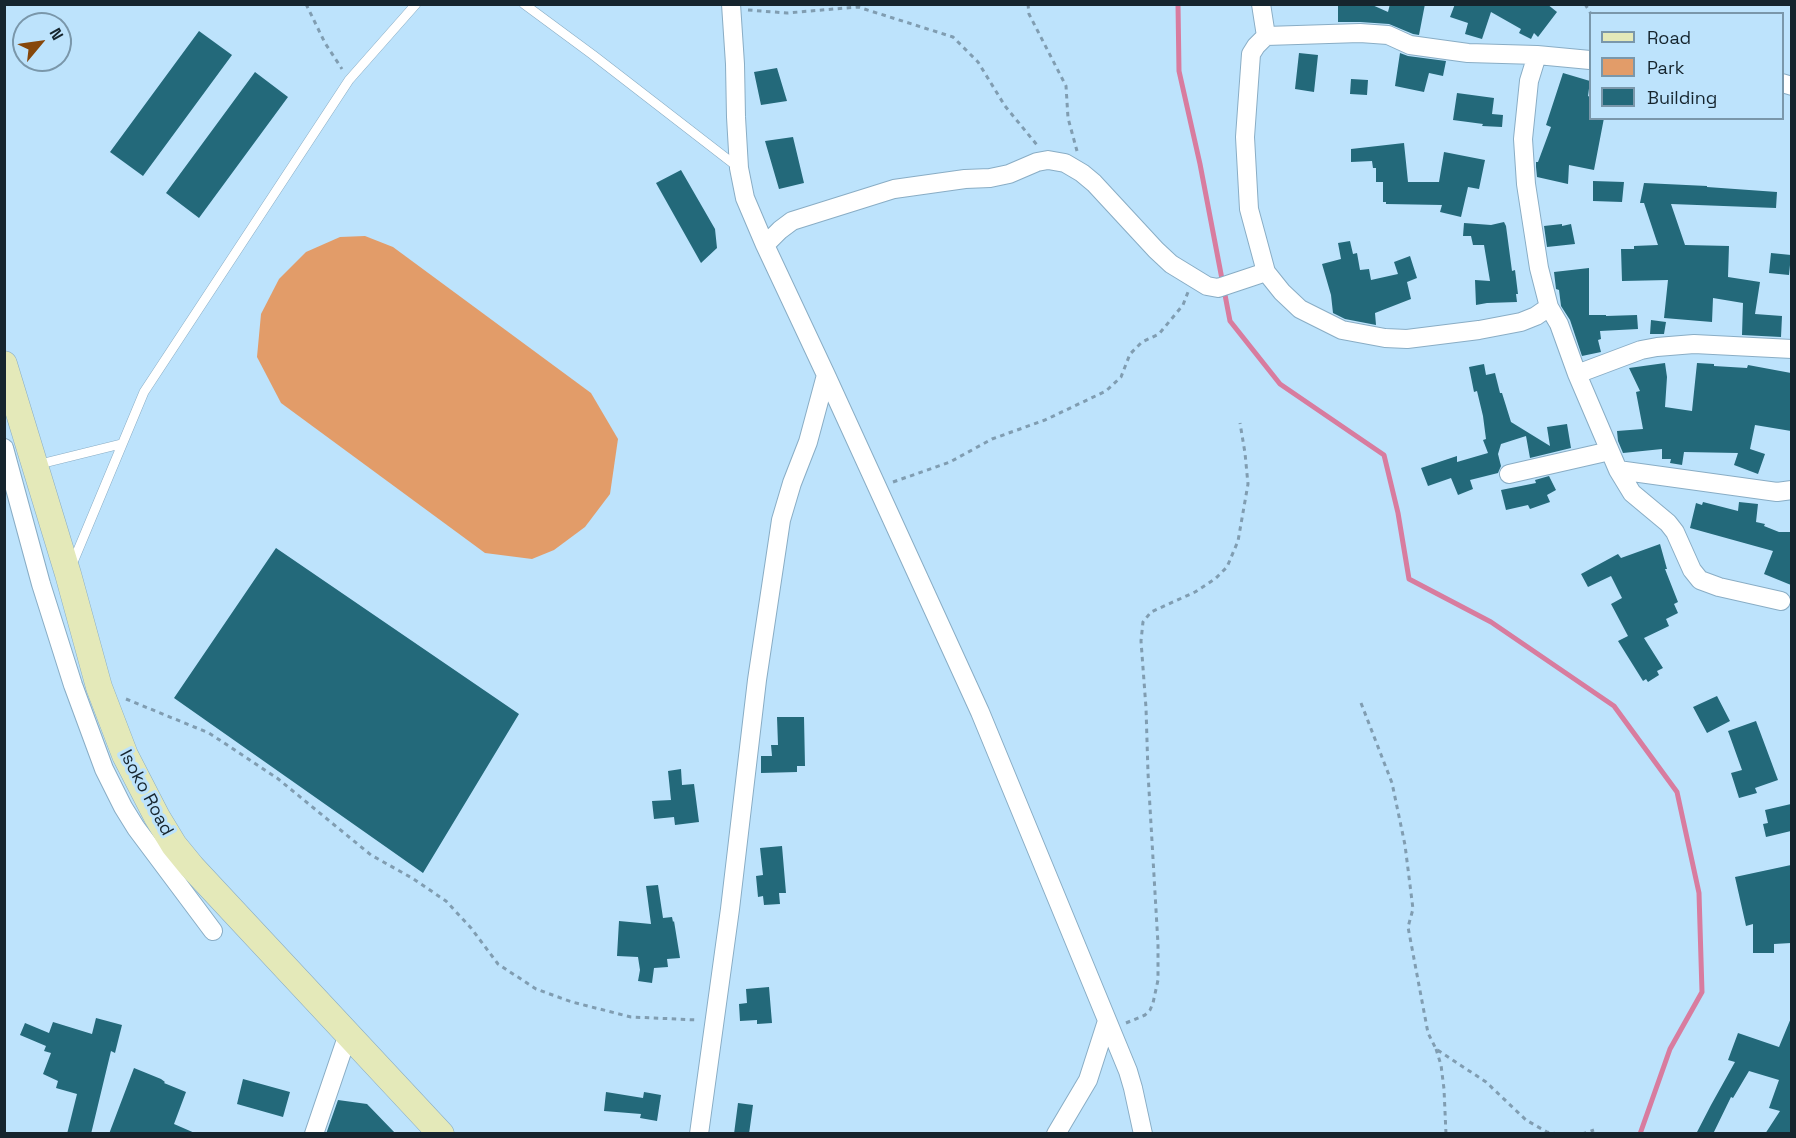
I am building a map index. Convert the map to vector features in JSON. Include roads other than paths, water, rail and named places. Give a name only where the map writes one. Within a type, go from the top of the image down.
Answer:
[{"type":"street","points":[[1261,4],[1266,36]]},
{"type":"street","points":[[731,7],[739,168],[745,198],[980,712],[1133,1088],[1143,1134]]},
{"type":"street","points":[[1549,307],[1521,322],[1430,338],[1407,339],[1385,338],[1342,330],[1300,309],[1266,272],[1250,209],[1245,137],[1251,54],[1266,36],[1360,33],[1388,35],[1410,45],[1456,51],[1589,60]]},
{"type":"street","points":[[1537,56],[1529,81],[1523,139],[1524,162],[1539,268],[1549,307],[1559,324],[1577,374],[1618,470],[1632,493],[1668,523],[1680,542],[1692,570],[1700,580],[1719,587],[1781,601]]},
{"type":"street","points":[[765,245],[792,221],[894,189],[919,184],[990,178],[1009,174],[1037,162],[1048,160],[1065,163],[1082,173],[1171,264],[1207,286],[1218,288],[1266,272]]},
{"type":"street","points":[[1577,374],[1641,350],[1657,347],[1694,344],[1791,349]]},
{"type":"street","name":"Isoko Road","points":[[4,364],[36,465],[99,687],[133,774],[174,845],[192,867],[441,1134]]},
{"type":"street","points":[[699,1134],[730,909],[756,680],[782,520],[792,483],[808,442],[826,375]]},
{"type":"street","points":[[4,448],[41,584],[70,675],[104,769],[136,828],[213,932]]},
{"type":"street","points":[[1509,474],[1610,451]]},
{"type":"street","points":[[1618,470],[1778,492],[1791,490]]},
{"type":"street","points":[[1056,1134],[1088,1080],[1108,1026]]},
{"type":"street","points":[[314,1134],[348,1034]]},
{"type":"lane","points":[[68,574],[144,392],[349,80],[416,4]]},
{"type":"lane","points":[[524,4],[739,168]]},
{"type":"lane","points":[[36,465],[121,444]]},
{"type":"waterway","points":[[1178,4],[1179,71],[1200,164],[1230,321],[1280,384],[1384,455],[1398,513],[1409,579],[1491,622],[1614,706],[1677,792],[1699,893],[1702,992],[1670,1049],[1640,1134]]}]
